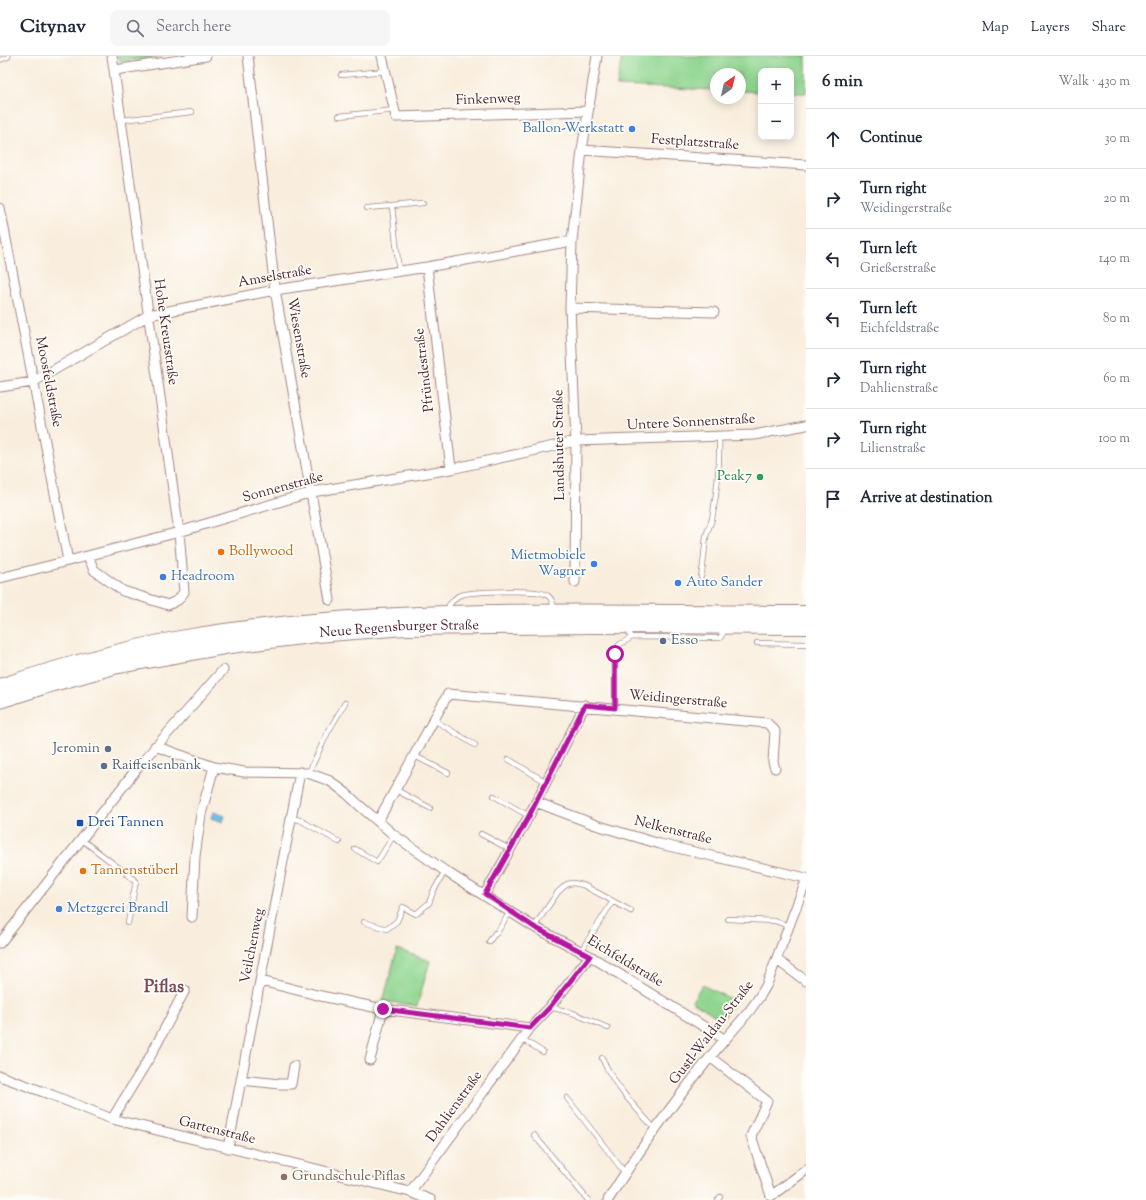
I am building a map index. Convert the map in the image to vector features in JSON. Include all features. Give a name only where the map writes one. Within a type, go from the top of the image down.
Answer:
[{"type":"highway","name":"Neue Regensburger Straße","points":[[0,687],[71,664],[137,648],[234,631],[320,621],[449,614],[554,612],[806,614]]},
{"type":"highway","name":"Neue Regensburger Straße","points":[[0,700],[114,666],[231,644],[317,634],[405,627],[570,625],[628,631],[727,625],[806,626]]},
{"type":"street","name":"Hohe Kreuzstraße","points":[[88,556],[94,570],[123,590],[168,605],[178,600],[184,592],[179,532],[112,56]]},
{"type":"street","points":[[115,70],[206,56]]},
{"type":"street","name":"Wiesenstraße","points":[[248,56],[275,290],[330,600]]},
{"type":"street","points":[[382,56],[395,110]]},
{"type":"street","name":"Landshuter Straße","points":[[575,582],[576,440],[570,308],[572,241],[582,150],[597,56]]},
{"type":"street","name":"Finkenweg","points":[[395,110],[396,117],[588,111]]},
{"type":"street","name":"Festplatzstraße","points":[[582,150],[806,165]]},
{"type":"street","name":"Moosfeldstraße","points":[[0,208],[68,562]]},
{"type":"street","name":"Amselstraße","points":[[0,387],[33,382],[149,315],[275,290],[427,267],[572,241]]},
{"type":"street","name":"Pfründestraße","points":[[427,267],[451,469]]},
{"type":"street","points":[[570,308],[714,312]]},
{"type":"street","name":"Untere Sonnenstraße","points":[[576,440],[754,435],[806,425]]},
{"type":"street","name":"Sonnenstraße","points":[[0,578],[68,562],[179,532],[312,492],[451,469],[576,440]]},
{"type":"street","points":[[0,943],[155,746],[223,670]]},
{"type":"street","name":"Weidingerstraße","points":[[378,821],[448,694],[585,705],[767,723],[775,731],[773,762],[775,768]]},
{"type":"street","points":[[485,894],[529,816],[585,705]]},
{"type":"street","name":"Eichfeldstraße","points":[[155,746],[214,767],[244,772],[304,773],[330,781],[346,792],[394,835],[445,870],[485,894],[534,927],[590,956],[724,1039]]},
{"type":"street","points":[[192,917],[195,856],[201,814],[214,767]]},
{"type":"street","name":"Veilchenweg","points":[[228,1148],[291,818],[304,773]]},
{"type":"street","name":"Nelkenstraße","points":[[536,802],[596,825],[660,844],[806,879]]},
{"type":"street","name":"Gustl-Waldau-Straße","points":[[608,1200],[655,1129],[724,1039],[759,1000],[777,960],[806,879]]},
{"type":"street","name":"Dahlienstraße","points":[[410,1192],[530,1028],[550,1007],[590,956]]},
{"type":"street","points":[[777,960],[806,981]]},
{"type":"street","points":[[261,981],[383,1009],[530,1028]]},
{"type":"street","points":[[112,1120],[151,1055],[186,990]]},
{"type":"street","points":[[370,1060],[383,1009]]},
{"type":"street","points":[[710,1057],[767,1101],[751,1136],[770,1198],[806,1170]]},
{"type":"street","points":[[241,1080],[291,1084],[294,1066]]},
{"type":"street","name":"Gartenstraße","points":[[0,1076],[52,1095],[112,1120],[410,1192],[431,1200]]},
{"type":"lane","points":[[0,60],[8,56]]},
{"type":"lane","points":[[340,75],[386,71]]},
{"type":"lane","points":[[339,116],[395,110]]},
{"type":"lane","points":[[122,120],[192,112]]},
{"type":"lane","points":[[367,208],[423,203]]},
{"type":"lane","points":[[392,206],[399,271]]},
{"type":"lane","points":[[701,577],[706,537],[711,520],[717,487],[720,448],[719,436]]},
{"type":"lane","points":[[449,614],[449,604],[459,596],[484,592],[534,592],[546,594],[553,601],[554,612]]},
{"type":"lane","points":[[615,708],[615,654],[628,631]]},
{"type":"lane","points":[[757,643],[806,644]]},
{"type":"lane","points":[[304,773],[310,770],[344,703]]},
{"type":"lane","points":[[434,720],[475,744]]},
{"type":"lane","points":[[414,756],[448,773]]},
{"type":"lane","points":[[508,760],[546,782]]},
{"type":"lane","points":[[396,790],[430,808]]},
{"type":"lane","points":[[494,796],[529,816]]},
{"type":"lane","points":[[291,818],[300,820],[339,842]]},
{"type":"lane","points":[[481,834],[511,850]]},
{"type":"lane","points":[[355,849],[377,862],[394,835]]},
{"type":"lane","points":[[81,839],[136,880],[128,923]]},
{"type":"lane","points":[[364,922],[387,929],[397,921],[403,907],[416,914],[429,903],[445,870]]},
{"type":"lane","points":[[534,927],[558,892],[567,884],[576,883],[583,885],[631,911]]},
{"type":"lane","points":[[581,952],[613,901]]},
{"type":"lane","points":[[489,942],[510,912]]},
{"type":"lane","points":[[728,919],[775,921],[789,926]]},
{"type":"lane","points":[[550,1007],[573,1013],[608,1028]]},
{"type":"lane","points":[[522,1039],[543,1052]]},
{"type":"lane","points":[[602,1058],[608,1071],[622,1093],[655,1129]]},
{"type":"lane","points":[[567,1098],[625,1173]]},
{"type":"lane","points":[[534,1135],[588,1200]]},
{"type":"green space","points":[[117,56],[164,56],[122,62]]},
{"type":"green space","points":[[622,56],[806,56],[806,93],[794,93],[794,68],[758,68],[758,92],[746,91],[746,68],[710,68],[710,90],[617,86]]},
{"type":"green space","points":[[397,949],[430,961],[417,1006],[383,1001]]},
{"type":"green space","points":[[702,985],[735,1001],[722,1020],[692,1001]]},
{"type":"water","points":[[213,812],[225,816],[223,822],[211,818]]},
{"type":"place","name":"Ballon-Werkstatt","points":[[632,129]]},
{"type":"place","name":"Peak7","points":[[760,477]]},
{"type":"place","name":"Bollywood","points":[[221,552]]},
{"type":"place","name":"Mietmobiele Wagner","points":[[594,564]]},
{"type":"place","name":"Headroom","points":[[163,577]]},
{"type":"place","name":"Auto Sander","points":[[678,583]]},
{"type":"place","name":"Esso","points":[[663,641]]},
{"type":"place","name":"Jeromin","points":[[108,749]]},
{"type":"place","name":"Raiffeisenbank","points":[[104,766]]},
{"type":"place","name":"Drei Tannen","points":[[80,823]]},
{"type":"place","name":"Tannenstüberl","points":[[83,871]]},
{"type":"place","name":"Metzgerei Brandl","points":[[59,909]]},
{"type":"place","name":"Grundschule Piflas","points":[[284,1177]]},
{"type":"district","name":"Piflas","points":[[164,988]]},
{"type":"route","points":[[383,1009],[530,1028],[550,1007],[590,956],[534,927],[485,894],[529,816],[585,705],[615,708],[615,654]]}]
